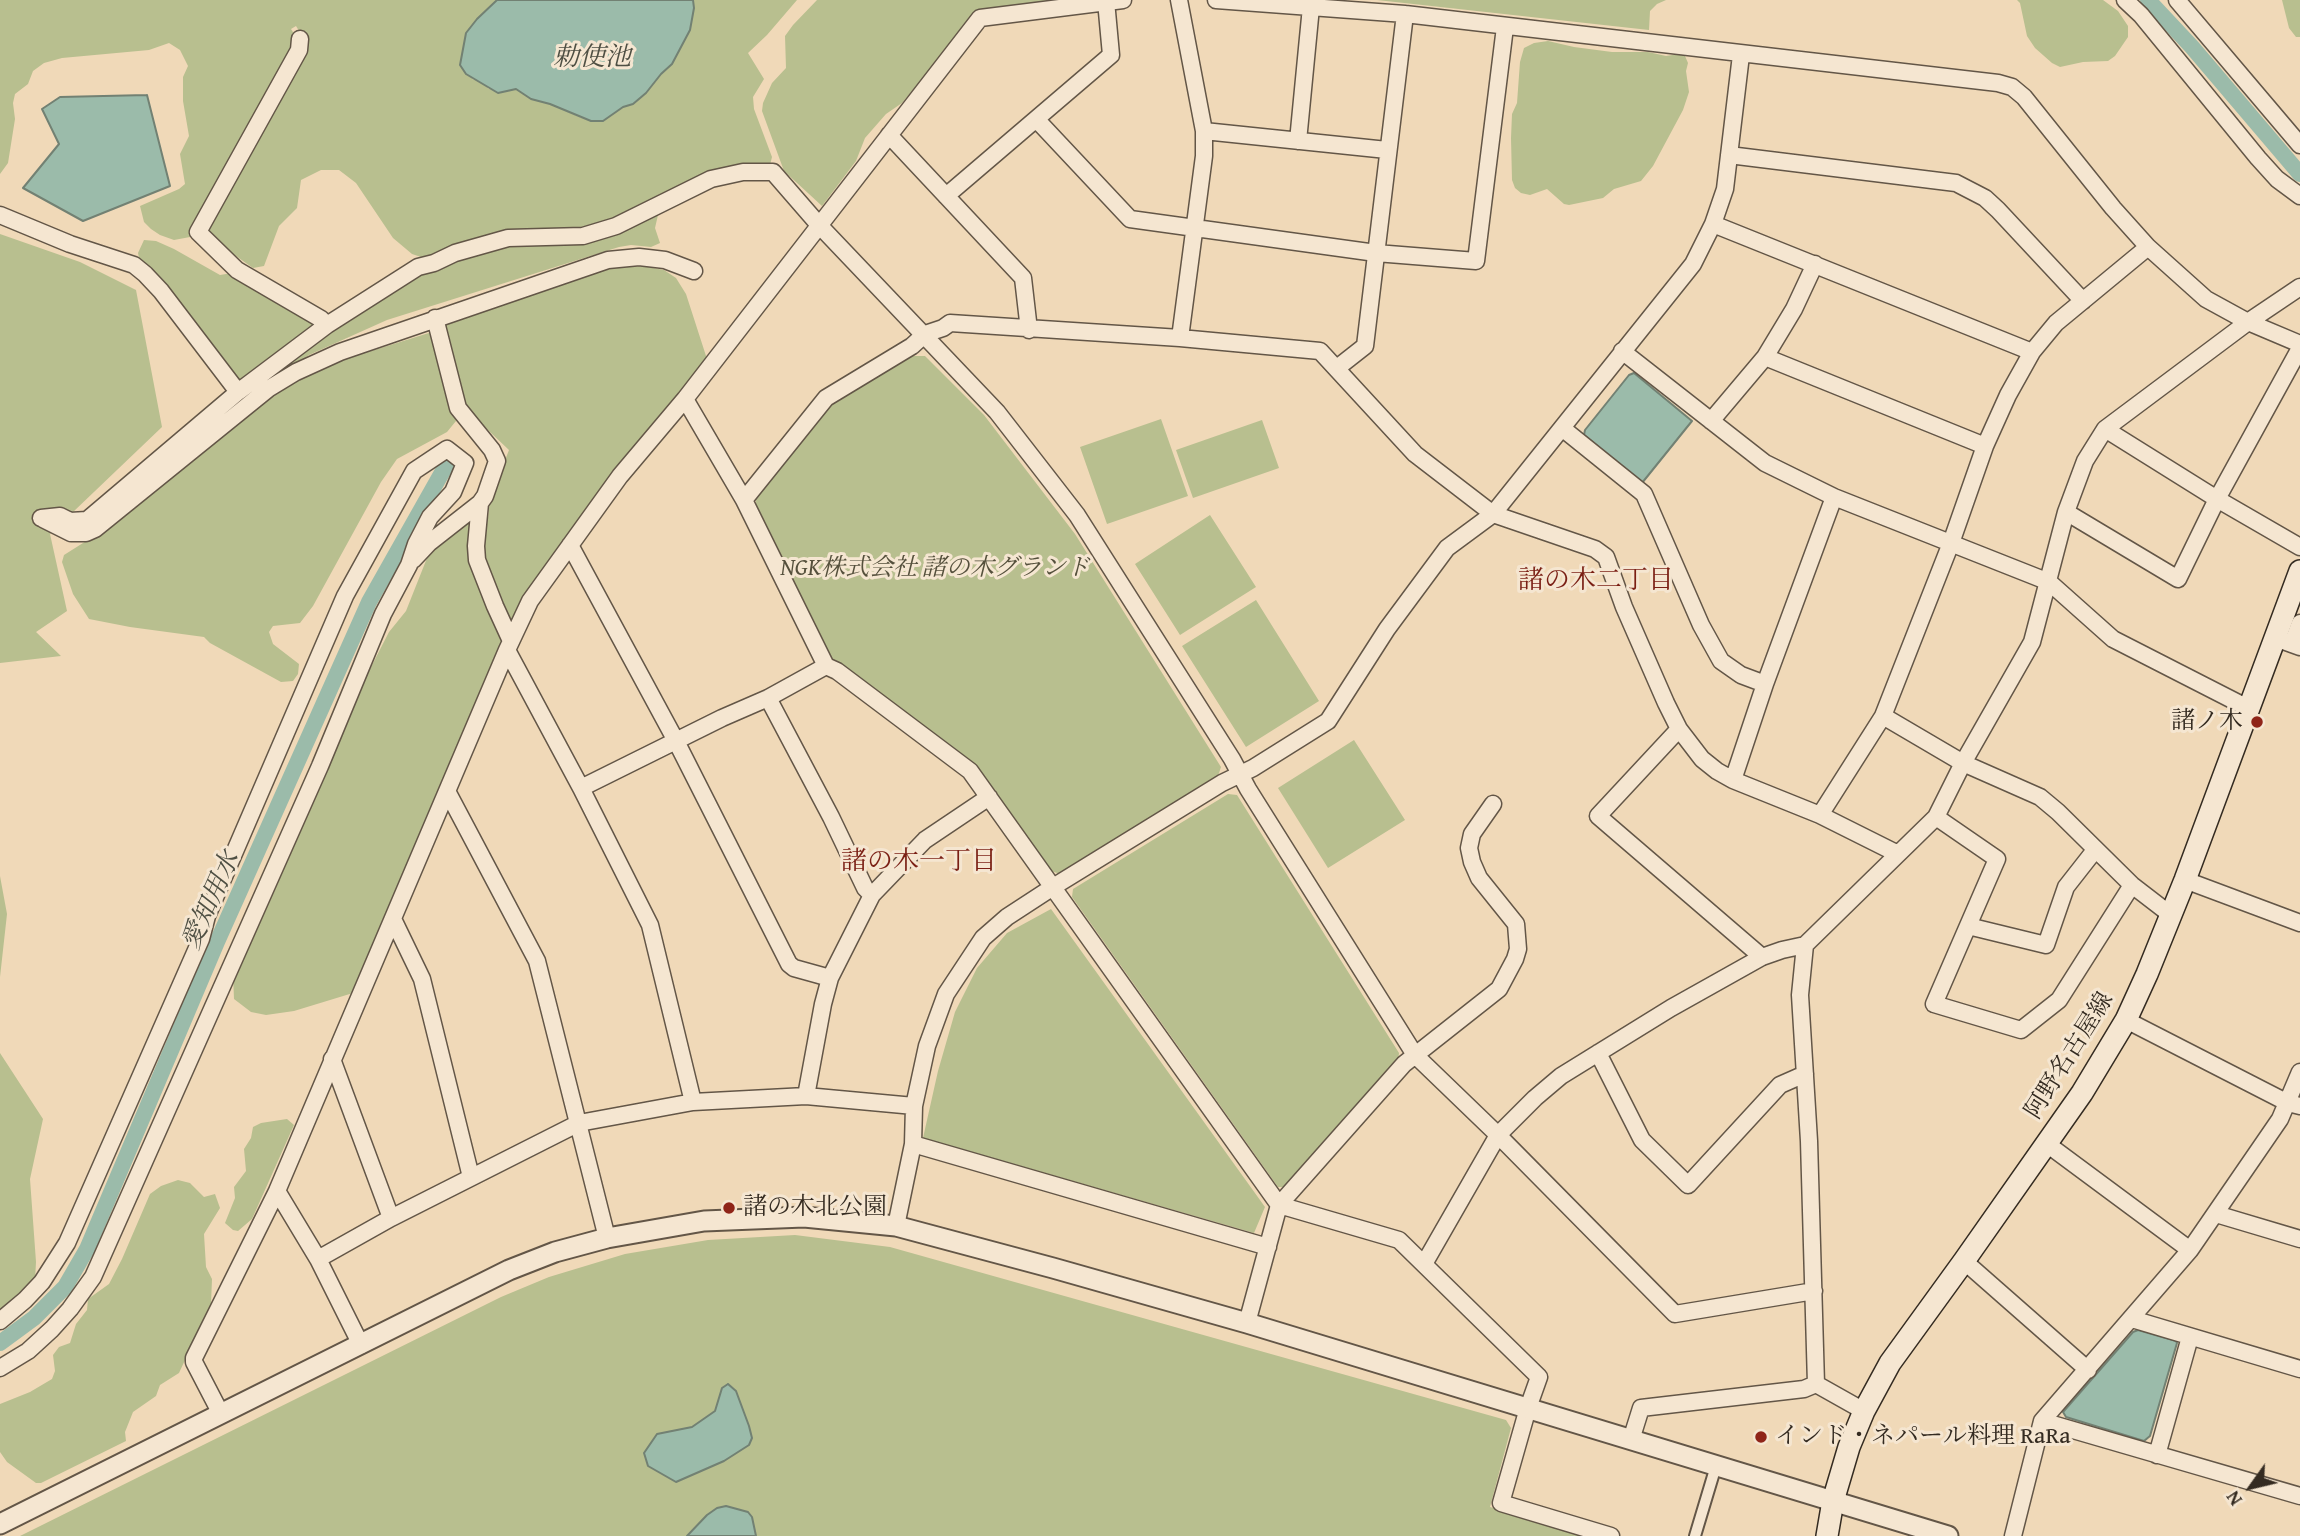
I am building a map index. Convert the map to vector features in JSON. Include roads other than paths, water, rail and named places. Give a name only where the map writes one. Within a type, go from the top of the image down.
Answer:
[{"type":"main road","name":"阿野名古屋線","points":[[1827,1536],[1833,1501],[1849,1447],[1864,1410],[1890,1363],[2082,1093],[2126,1020],[2185,880],[2250,709],[2289,643],[2300,570]]},
{"type":"street","points":[[221,1414],[194,1362],[194,1357],[276,1191],[530,601],[620,476],[685,399],[980,18],[1124,0]]},
{"type":"street","points":[[1179,0],[1204,131],[1180,338]]},
{"type":"street","points":[[1216,0],[1405,14],[1998,83],[2011,87],[2024,97],[2113,208],[2148,247],[2206,299],[2300,346],[2217,499],[2178,579],[2066,512]]},
{"type":"street","points":[[2125,0],[2141,15],[2258,158],[2277,179],[2300,196]]},
{"type":"street","points":[[2177,0],[2300,145]]},
{"type":"street","points":[[946,196],[1111,55],[1107,1]]},
{"type":"street","points":[[1298,141],[1311,7]]},
{"type":"street","points":[[1337,368],[1365,346],[1405,14]]},
{"type":"street","points":[[1037,120],[1130,219],[1376,253],[1476,261],[1505,27]]},
{"type":"street","points":[[300,38],[299,50],[198,232],[237,271],[327,325]]},
{"type":"street","points":[[896,1226],[913,1144],[914,1106],[927,1046],[946,994],[983,938],[1007,917],[1054,887],[1328,721],[1387,629],[1447,548],[1493,514],[1693,264],[1713,224],[1725,189],[1741,55]]},
{"type":"street","points":[[1204,131],[1387,150]]},
{"type":"street","points":[[889,135],[1023,278],[1029,330]]},
{"type":"street","points":[[1729,155],[1956,183],[1984,198],[1998,210],[2082,301]]},
{"type":"street","points":[[694,271],[665,260],[639,257],[608,260],[340,352],[296,372],[268,389],[95,529],[86,533],[71,533],[41,518],[60,516],[70,521],[87,520],[239,392],[327,325],[418,267],[508,238],[583,236],[616,226],[711,178],[743,172],[773,172],[819,225],[998,412],[1077,515],[1415,1055],[1675,1314],[1814,1291]]},
{"type":"street","points":[[0,215],[70,244],[134,265],[161,291],[239,392]]},
{"type":"street","points":[[1713,224],[2032,352]]},
{"type":"street","points":[[1820,815],[1883,716],[1951,543],[1985,446],[2008,395],[2032,352],[2056,323],[2148,247]]},
{"type":"street","points":[[1711,421],[1765,357],[1794,309],[1815,264]]},
{"type":"street","points":[[1424,1264],[1498,1135],[1535,1098],[1561,1076],[1671,1007],[1762,957],[1805,945],[1936,817],[2032,642],[2066,512],[2085,461],[2105,429],[2248,322],[2300,287]]},
{"type":"street","points":[[409,565],[429,543],[480,503],[497,461],[492,450],[458,408],[435,318]]},
{"type":"street","points":[[744,500],[826,398],[912,346],[925,334],[950,323],[1180,338],[1320,351],[1415,454],[1493,514],[1595,549],[1606,557],[1624,607],[1679,729],[1702,759],[1733,780],[1820,815],[1898,853]]},
{"type":"street","points":[[1622,351],[1765,463],[1834,497],[2049,583],[2113,639],[2250,709]]},
{"type":"street","points":[[1765,357],[1985,446]]},
{"type":"street","points":[[685,399],[744,500],[826,666],[837,671],[970,771],[1279,1206],[1399,1240],[1539,1377],[1501,1503],[1611,1536]]},
{"type":"street","points":[[1562,428],[1644,494],[1701,625],[1721,661],[1741,675],[1765,684]]},
{"type":"street","points":[[2105,429],[2300,547]]},
{"type":"street","points":[[0,1321],[42,1282],[67,1243],[201,939],[207,916],[345,596],[414,471],[447,449],[465,463],[453,492],[430,516],[409,565],[383,614],[320,766],[93,1277],[71,1309],[52,1329],[28,1351],[0,1368]]},
{"type":"street","points":[[1733,780],[1765,684],[1834,497]]},
{"type":"street","points":[[480,503],[477,560],[509,645],[650,925],[693,1102]]},
{"type":"street","points":[[570,545],[676,741],[789,964],[794,968],[830,978]]},
{"type":"street","points":[[2289,643],[2300,623]]},
{"type":"street","points":[[581,788],[768,698],[826,666]]},
{"type":"street","points":[[768,698],[865,888],[872,895]]},
{"type":"street","points":[[1883,716],[1964,764],[2040,797],[2132,886],[2171,915]]},
{"type":"street","points":[[1679,729],[1598,816],[1762,957]]},
{"type":"street","points":[[447,791],[537,961],[607,1238]]},
{"type":"street","points":[[806,1096],[830,978],[872,895],[925,840],[989,797]]},
{"type":"street","points":[[1247,1323],[1279,1206],[1404,1065],[1499,989],[1515,959],[1518,949],[1516,924],[1479,878],[1469,848],[1472,834],[1493,804]]},
{"type":"street","points":[[1936,817],[1997,859],[1934,1004],[2021,1030],[2059,1000],[2132,886]]},
{"type":"street","points":[[1968,926],[2046,945],[2066,887],[2095,850]]},
{"type":"street","points":[[2185,880],[2300,923]]},
{"type":"street","points":[[393,919],[422,979],[471,1177]]},
{"type":"street","points":[[1805,945],[1800,995],[1816,1384]]},
{"type":"street","points":[[2126,1020],[2294,1104]]},
{"type":"street","points":[[1598,1053],[1642,1140],[1688,1185],[1780,1085],[1805,1074]]},
{"type":"street","points":[[332,1059],[391,1218]]},
{"type":"street","points":[[2014,1536],[2042,1421],[2190,1250],[2280,1119],[2294,1104],[2300,1072]]},
{"type":"street","points":[[318,1259],[391,1218],[579,1123],[693,1102],[806,1096],[914,1106]]},
{"type":"street","points":[[2047,1143],[2190,1250]]},
{"type":"street","points":[[913,1144],[1268,1247]]},
{"type":"street","points":[[276,1191],[318,1259],[361,1345]]},
{"type":"street","points":[[2216,1214],[2300,1239]]},
{"type":"street","points":[[0,1524],[509,1270],[555,1252],[607,1238],[704,1221],[804,1217],[896,1226],[1053,1268],[1247,1323],[1948,1536]]},
{"type":"street","points":[[1964,1261],[2088,1370]]},
{"type":"street","points":[[2132,1319],[2300,1369]]},
{"type":"street","points":[[2157,1455],[2190,1337]]},
{"type":"street","points":[[1816,1384],[1864,1410]]},
{"type":"street","points":[[1631,1440],[1641,1408],[1804,1389],[1816,1384]]},
{"type":"street","points":[[2042,1421],[2300,1496]]},
{"type":"street","points":[[1695,1536],[1716,1466]]},
{"type":"water","name":"勅使池","points":[[497,0],[693,0],[694,8],[690,30],[672,64],[646,93],[633,104],[623,107],[603,121],[591,121],[531,99],[516,89],[498,93],[466,74],[460,65],[466,33]]},
{"type":"water","points":[[147,95],[170,186],[83,221],[23,188],[59,144],[42,109],[60,97]]},
{"type":"water","points":[[1634,373],[1692,421],[1642,483],[1584,435],[1585,430],[1629,375]]},
{"type":"water","points":[[2138,1330],[2177,1343],[2150,1436],[2144,1441],[2066,1417],[2063,1412],[2133,1332]]},
{"type":"water","points":[[728,1384],[736,1391],[749,1426],[752,1438],[749,1445],[724,1461],[676,1482],[648,1466],[644,1453],[657,1434],[692,1427],[715,1411],[722,1388]]},
{"type":"water","points":[[726,1506],[748,1512],[752,1517],[756,1536],[687,1536],[707,1515]]},
{"type":"waterway","name":"愛知用水","points":[[2148,0],[2192,47],[2300,174]]},
{"type":"waterway","name":"愛知用水","points":[[0,1343],[34,1318],[65,1287],[87,1249],[217,942],[369,602],[448,462]]},
{"type":"place","name":"諸ノ木","points":[[2257,722]]},
{"type":"place","name":"諸の木北公園","points":[[729,1208]]},
{"type":"place","name":"インド・ネパール料理 RaRa","points":[[1761,1437]]},
{"type":"district","name":"諸の木二丁目","points":[[1596,581]]},
{"type":"district","name":"諸の木一丁目","points":[[919,862]]},
{"type":"park label","name":"NGK株式会社 諸の木グランド","points":[[935,569]]}]
